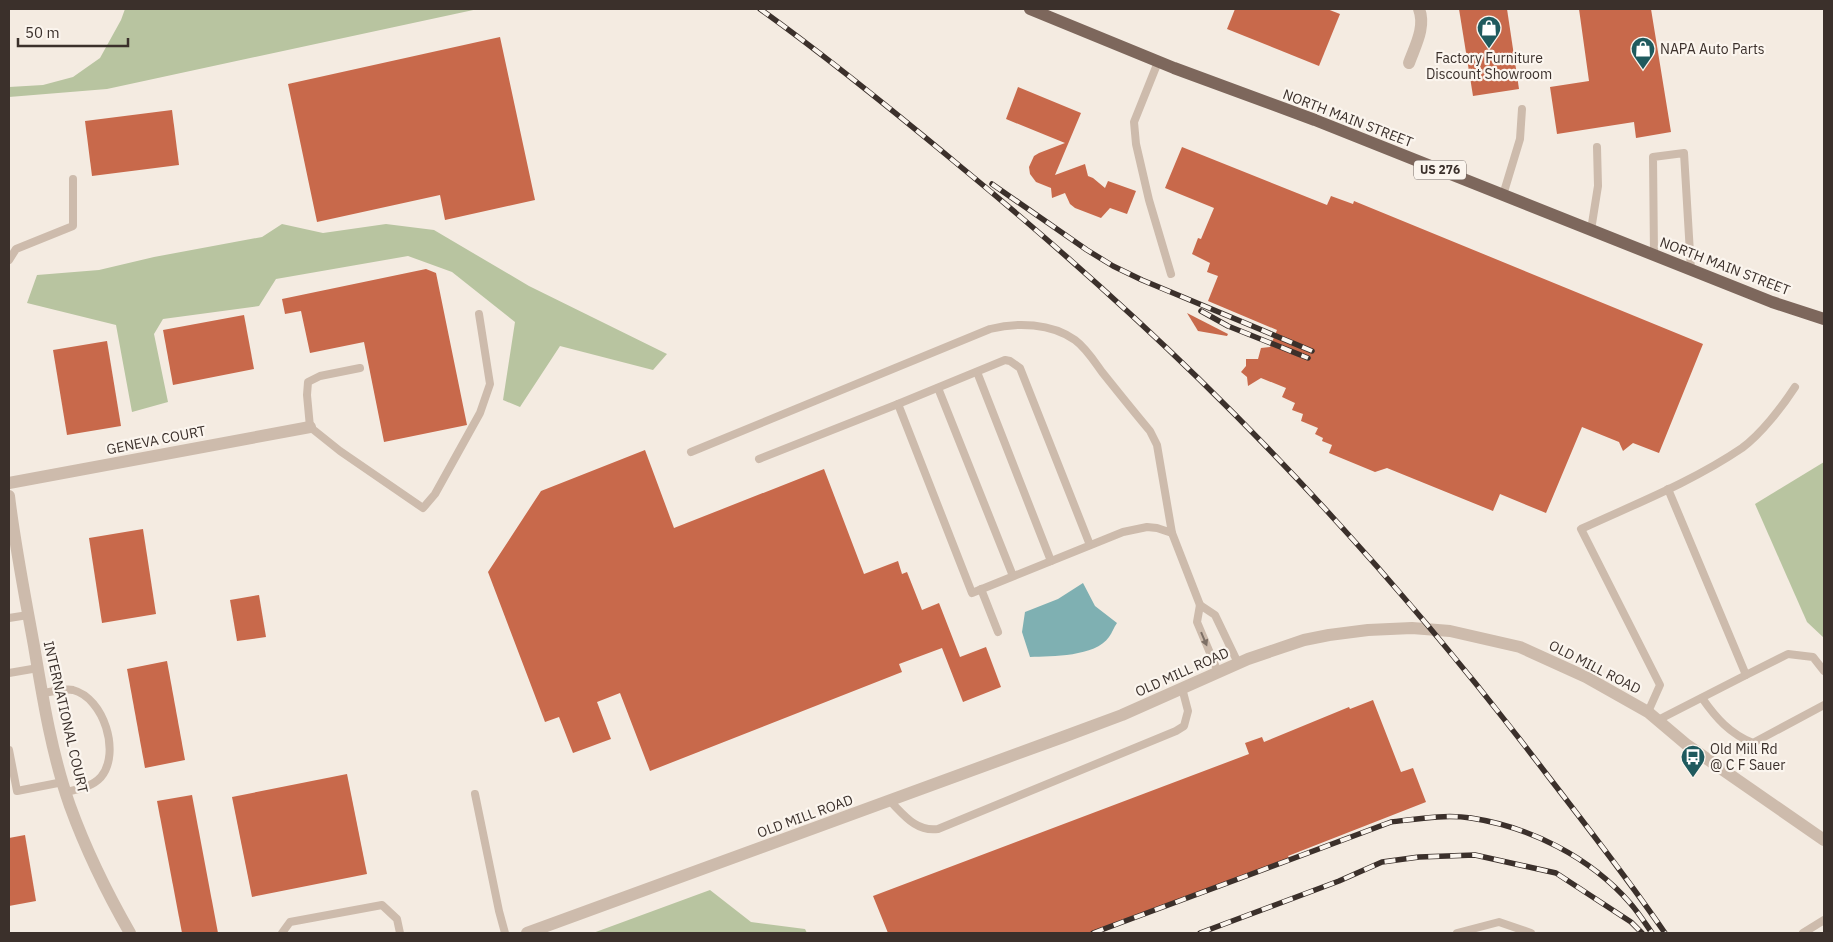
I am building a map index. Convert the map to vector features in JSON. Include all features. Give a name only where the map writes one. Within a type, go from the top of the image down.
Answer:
[{"type":"main road","name":"NORTH MAIN STREET","points":[[1030,9],[1158,62],[1315,120],[1772,302],[1824,319]]},
{"type":"street","points":[[1409,63],[1420,32],[1420,9]]},
{"type":"street","name":"GENEVA COURT","points":[[9,483],[310,427]]},
{"type":"street","name":"INTERNATIONAL COURT","points":[[9,496],[11,526],[43,693],[64,787],[88,850],[130,933]]},
{"type":"street","name":"OLD MILL ROAD","points":[[528,933],[1097,725],[1278,647],[1328,634],[1368,630],[1412,628],[1450,631],[1481,637],[1527,650],[1586,677],[1653,716],[1687,745],[1824,840]]},
{"type":"lane","points":[[1158,62],[1134,122],[1136,144],[1149,200],[1171,274]]},
{"type":"lane","points":[[1502,195],[1520,139],[1522,109]]},
{"type":"lane","points":[[1591,230],[1598,186],[1597,147]]},
{"type":"lane","points":[[1654,255],[1653,157],[1684,153],[1691,270]]},
{"type":"lane","points":[[9,260],[16,249],[73,226],[73,179]]},
{"type":"lane","points":[[360,368],[320,376],[308,382],[307,395],[310,427],[423,508],[435,494],[475,421],[490,384],[479,314]]},
{"type":"lane","points":[[691,452],[990,329],[1016,324],[1034,325],[1068,336],[1082,347],[1150,431],[1157,445],[1172,533],[1200,605],[1197,622],[1218,672]]},
{"type":"lane","points":[[759,459],[1005,360],[1010,361],[1020,368],[1090,545]]},
{"type":"lane","points":[[978,372],[1051,561]]},
{"type":"lane","points":[[938,388],[1013,576]]},
{"type":"lane","points":[[1653,716],[1660,685],[1581,529],[1668,489],[1743,447],[1777,413],[1795,388]]},
{"type":"lane","points":[[898,404],[972,592],[1123,532],[1137,528],[1157,528],[1172,533]]},
{"type":"lane","points":[[1668,489],[1746,675]]},
{"type":"lane","points":[[981,589],[998,632]]},
{"type":"lane","points":[[1200,605],[1215,615],[1238,663]]},
{"type":"lane","points":[[9,618],[28,615]]},
{"type":"lane","points":[[1653,716],[1702,698],[1788,654],[1813,657],[1824,670]]},
{"type":"lane","points":[[9,672],[38,668]]},
{"type":"lane","points":[[890,801],[919,828],[928,830],[938,829],[1176,731],[1184,726],[1188,711],[1182,688]]},
{"type":"lane","points":[[9,750],[16,791],[64,787],[84,788],[101,776],[109,764],[109,741],[102,715],[93,702],[72,690],[43,693]]},
{"type":"lane","points":[[1702,698],[1717,720],[1740,738],[1753,744],[1824,705]]},
{"type":"lane","points":[[475,794],[505,933]]},
{"type":"lane","points":[[282,933],[290,922],[382,905],[397,919],[400,933]]},
{"type":"lane","points":[[1804,933],[1824,920]]},
{"type":"lane","points":[[1456,933],[1499,922],[1531,933]]},
{"type":"green space","points":[[125,9],[478,9],[107,89],[9,97],[9,87],[43,85],[73,77],[100,58]]},
{"type":"green space","points":[[282,224],[323,233],[386,224],[434,230],[529,286],[667,354],[653,370],[560,346],[520,407],[503,400],[515,322],[452,272],[408,256],[276,279],[259,306],[163,319],[154,334],[168,402],[132,412],[116,325],[27,303],[37,275],[99,270],[154,257],[262,237]]},
{"type":"green space","points":[[1824,462],[1824,638],[1807,622],[1755,504]]},
{"type":"green space","points":[[710,890],[751,922],[805,929],[807,933],[593,933]]},
{"type":"water","points":[[1083,583],[1095,606],[1117,623],[1109,637],[1102,644],[1084,652],[1061,656],[1030,657],[1022,632],[1025,612],[1058,599]]},
{"type":"building","points":[[1235,9],[1327,9],[1340,14],[1319,66],[1227,29]]},
{"type":"building","name":"Factory Furniture Discount Showroom","points":[[1459,9],[1507,9],[1519,89],[1473,96]]},
{"type":"building","points":[[1579,9],[1651,9],[1671,132],[1636,138],[1634,122],[1557,134],[1550,87],[1589,81]]},
{"type":"building","points":[[500,37],[535,200],[445,220],[440,195],[317,222],[288,84]]},
{"type":"building","points":[[1018,87],[1081,113],[1055,175],[1085,164],[1088,176],[1105,188],[1108,181],[1136,191],[1127,214],[1110,208],[1101,218],[1075,208],[1070,204],[1065,193],[1052,198],[1051,188],[1036,182],[1030,174],[1029,167],[1034,156],[1065,143],[1006,119]]},
{"type":"building","points":[[172,110],[179,165],[92,176],[85,121]]},
{"type":"building","points":[[1182,147],[1327,205],[1331,196],[1353,204],[1354,201],[1703,344],[1659,453],[1633,443],[1623,451],[1619,442],[1582,427],[1546,513],[1500,494],[1493,511],[1387,468],[1375,472],[1329,453],[1332,445],[1322,441],[1323,438],[1315,434],[1318,428],[1301,421],[1303,414],[1292,410],[1295,403],[1282,397],[1286,388],[1261,378],[1248,386],[1247,377],[1241,372],[1246,366],[1246,359],[1258,359],[1261,348],[1270,347],[1277,330],[1208,301],[1218,276],[1207,272],[1210,263],[1192,254],[1198,238],[1201,239],[1214,208],[1165,188]]},
{"type":"building","points":[[426,269],[436,273],[467,425],[384,442],[364,342],[310,353],[301,311],[285,314],[282,299]]},
{"type":"building","points":[[1187,313],[1228,334],[1227,336],[1198,331]]},
{"type":"building","points":[[244,315],[254,369],[173,385],[163,330]]},
{"type":"building","points":[[107,341],[121,426],[67,435],[53,350]]},
{"type":"building","points":[[645,450],[674,528],[824,469],[864,574],[898,561],[902,574],[907,572],[922,610],[939,603],[960,657],[986,647],[1001,687],[963,702],[942,648],[899,664],[902,672],[650,771],[620,693],[597,702],[611,739],[573,753],[559,717],[545,722],[488,572],[541,491]]},
{"type":"building","points":[[143,529],[156,614],[102,623],[89,538]]},
{"type":"building","points":[[259,595],[266,637],[237,641],[230,600]]},
{"type":"building","points":[[167,661],[185,760],[145,768],[127,669]]},
{"type":"building","points":[[1373,700],[1401,772],[1413,768],[1426,802],[1288,856],[1289,858],[1090,933],[888,933],[873,896],[1249,754],[1245,743],[1262,737],[1264,742],[1349,707],[1350,709]]},
{"type":"building","points":[[347,774],[367,874],[252,897],[232,797]]},
{"type":"building","points":[[192,795],[218,933],[182,933],[157,801]]},
{"type":"building","points":[[25,835],[36,901],[9,906],[9,838]]},
{"type":"railway","points":[[760,9],[859,84],[1018,214],[1140,323],[1246,426],[1337,522],[1424,621],[1508,724],[1593,834],[1665,933]]},
{"type":"railway","points":[[992,184],[1113,266],[1312,351]]},
{"type":"railway","points":[[1201,311],[1228,326],[1308,358]]},
{"type":"railway","points":[[1093,933],[1391,822],[1431,817],[1471,818],[1493,822],[1537,837],[1558,847],[1578,858],[1614,887],[1633,906],[1652,933]]},
{"type":"railway","points":[[1200,933],[1339,881],[1382,862],[1419,857],[1475,855],[1556,873],[1631,922],[1642,933]]},
{"type":"place","name":"Factory Furniture Discount Showroom","points":[[1489,49]]},
{"type":"place","name":"NAPA Auto Parts","points":[[1643,70]]},
{"type":"place","name":"Old Mill Rd @ C F Sauer","points":[[1693,778]]}]
